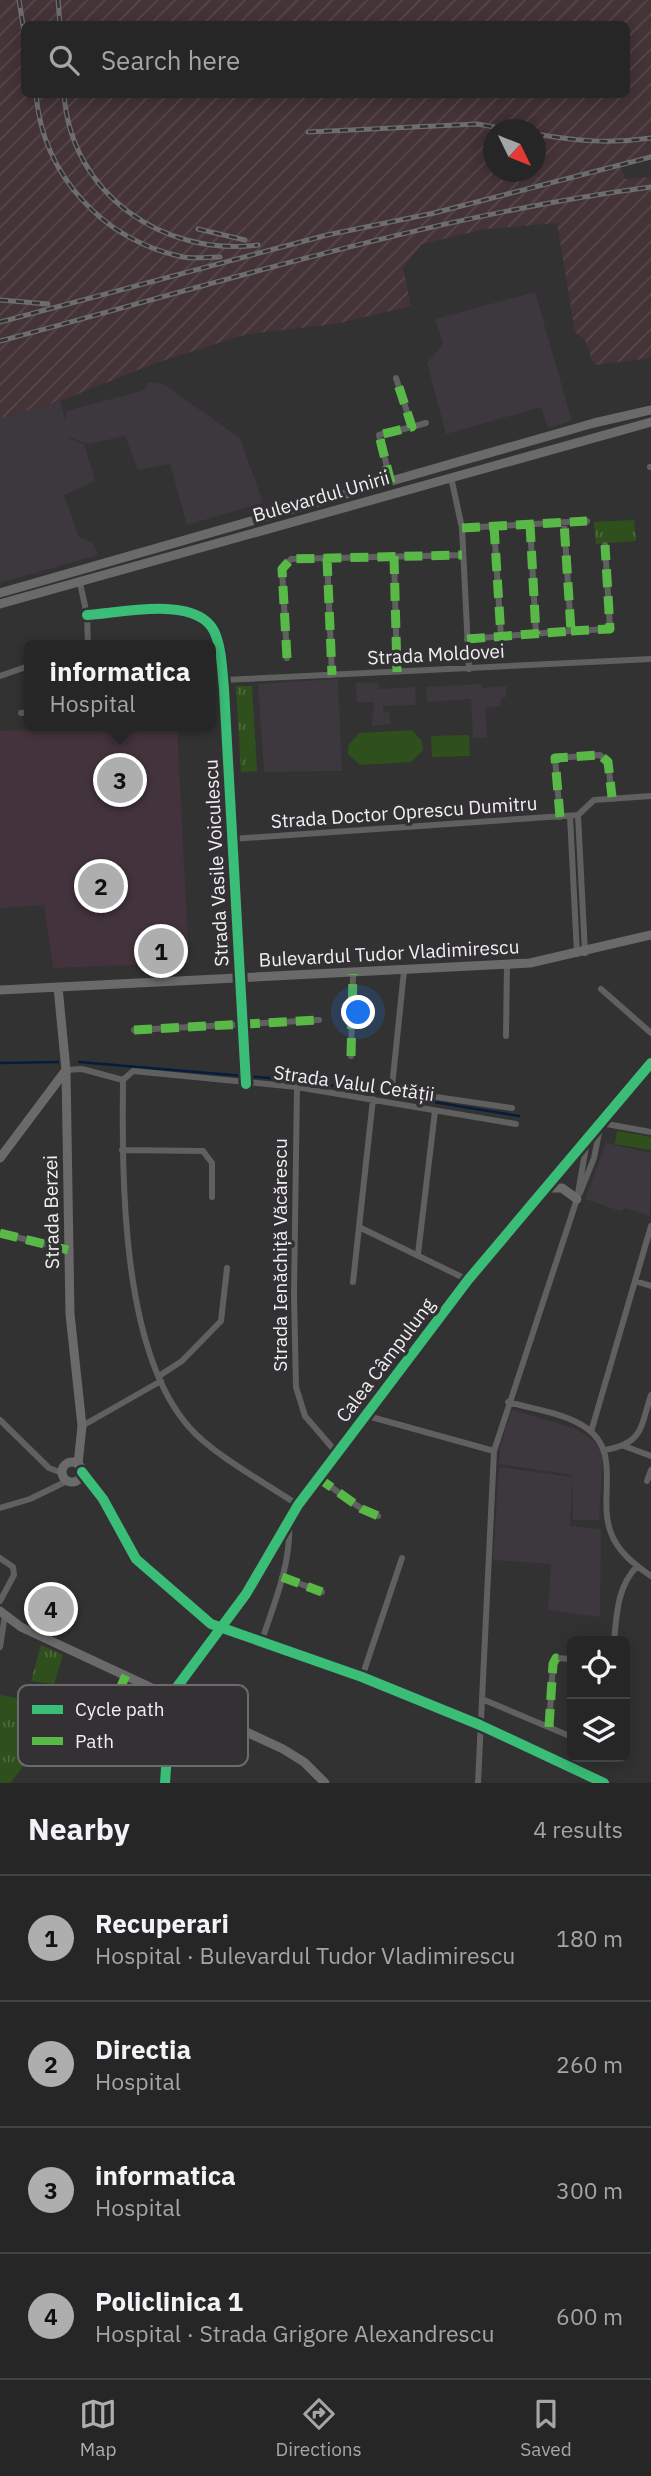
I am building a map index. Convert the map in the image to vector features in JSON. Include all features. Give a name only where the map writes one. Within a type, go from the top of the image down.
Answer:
[{"type":"street","points":[[396,378],[412,427]]},
{"type":"street","name":"Bulevardul Unirii","points":[[0,593],[391,483],[571,429],[651,410]]},
{"type":"street","points":[[606,420],[609,431]]},
{"type":"street","name":"Bulevardul Unirii","points":[[0,604],[575,440],[651,422]]},
{"type":"street","name":"Bulevardul Unirii","points":[[391,483],[379,435],[426,423]]},
{"type":"street","points":[[571,429],[575,440]]},
{"type":"street","points":[[448,466],[462,528],[469,668]]},
{"type":"street","points":[[391,483],[394,493]]},
{"type":"street","points":[[462,528],[587,521]]},
{"type":"street","points":[[564,522],[571,631]]},
{"type":"street","points":[[530,524],[536,634]]},
{"type":"street","points":[[494,526],[501,637]]},
{"type":"street","points":[[467,639],[610,629],[605,545]]},
{"type":"street","points":[[287,658],[282,569],[291,559],[462,555]]},
{"type":"street","points":[[394,556],[397,672]]},
{"type":"street","points":[[327,558],[332,675]]},
{"type":"street","points":[[77,572],[87,615],[88,640]]},
{"type":"street","name":"Strada Vasile Voiculescu","points":[[87,615],[171,609],[196,613],[210,623],[215,632],[223,680],[246,1084]]},
{"type":"street","name":"Strada Moldovei","points":[[223,680],[651,659]]},
{"type":"street","points":[[0,676],[24,668]]},
{"type":"street","points":[[560,817],[555,758],[600,755],[608,762],[612,797]]},
{"type":"street","points":[[581,954],[574,815],[587,803],[612,797],[651,796]]},
{"type":"street","name":"Strada Doctor Oprescu Dumitru","points":[[232,839],[574,815]]},
{"type":"street","name":"Bulevardul Tudor Vladimirescu","points":[[0,990],[507,965],[581,954],[651,935]]},
{"type":"street","points":[[506,1036],[507,965]]},
{"type":"street","name":"Strada Valul Cetății","points":[[404,971],[391,1084],[402,1091],[512,1108]]},
{"type":"street","points":[[351,1056],[352,974]]},
{"type":"street","name":"Strada Berzei","points":[[58,986],[66,1070],[70,1314],[81,1431],[76,1466]]},
{"type":"street","points":[[601,989],[651,1032]]},
{"type":"street","points":[[134,1030],[319,1020]]},
{"type":"street","name":"Calea Câmpulung","points":[[180,1685],[221,1630],[317,1477],[468,1280],[651,1063]]},
{"type":"street","name":"Strada Valul Cetății","points":[[66,1070],[82,1069],[123,1080],[134,1072],[297,1087],[516,1124]]},
{"type":"street","points":[[0,1158],[66,1070]]},
{"type":"street","points":[[123,1080],[122,1150],[130,1264],[160,1379],[191,1429],[298,1505]]},
{"type":"street","name":"Strada Ienăchiță Văcărescu","points":[[297,1087],[295,1379],[305,1416],[336,1452]]},
{"type":"street","points":[[353,1282],[373,1099]]},
{"type":"street","points":[[418,1254],[435,1111]]},
{"type":"street","points":[[478,1783],[494,1451],[577,1199],[594,1158],[601,1123],[651,1132]]},
{"type":"street","points":[[577,1199],[587,1139]]},
{"type":"street","points":[[122,1150],[203,1151],[212,1163],[212,1197]]},
{"type":"street","points":[[547,1188],[562,1188],[577,1199]]},
{"type":"street","points":[[591,1432],[651,1226]]},
{"type":"street","points":[[360,1228],[468,1280]]},
{"type":"street","points":[[0,1233],[68,1250]]},
{"type":"street","points":[[81,1431],[160,1379],[182,1361],[221,1321],[227,1268]]},
{"type":"street","points":[[635,1282],[651,1286]]},
{"type":"street","points":[[604,1450],[624,1446],[638,1437],[651,1395]]},
{"type":"street","points":[[508,1402],[577,1423],[591,1432],[604,1450],[611,1533],[637,1566],[651,1576]]},
{"type":"street","points":[[364,1415],[494,1451]]},
{"type":"street","points":[[0,1420],[49,1468],[95,1489]]},
{"type":"street","points":[[624,1446],[651,1456]]},
{"type":"street","points":[[66,1477],[76,1466]]},
{"type":"street","points":[[0,1508],[30,1499],[56,1486],[76,1466]]},
{"type":"street","points":[[76,1466],[95,1489],[136,1559],[191,1609],[221,1630],[362,1678],[480,1725],[604,1783]]},
{"type":"street","points":[[647,1480],[651,1470]]},
{"type":"street","points":[[317,1477],[378,1516]]},
{"type":"street","name":"Calea Câmpulung","points":[[261,1643],[289,1546],[289,1519]]},
{"type":"street","points":[[0,1558],[13,1567],[15,1575],[0,1601]]},
{"type":"street","points":[[362,1678],[402,1558]]},
{"type":"street","points":[[614,1636],[618,1600],[626,1578],[637,1566]]},
{"type":"street","points":[[282,1577],[323,1592]]},
{"type":"street","points":[[0,1647],[3,1613]]},
{"type":"street","points":[[3,1613],[21,1627],[149,1685]]},
{"type":"street","points":[[549,1727],[552,1664],[556,1658],[567,1659]]},
{"type":"street","points":[[122,1685],[126,1675]]},
{"type":"street","points":[[482,1699],[567,1735]]},
{"type":"street","points":[[248,1732],[304,1762],[325,1783]]},
{"type":"shaded area","points":[[0,0],[651,0],[651,155],[621,168],[625,179],[651,177],[651,358],[594,365],[585,340],[575,332],[557,223],[486,229],[422,244],[403,268],[411,306],[335,324],[247,334],[156,363],[60,401],[0,418]]},
{"type":"shaded area","points":[[535,292],[572,421],[548,428],[541,407],[446,434],[427,363],[443,344],[435,319]]},
{"type":"shaded area","points":[[147,382],[163,384],[240,438],[263,503],[187,525],[170,464],[138,470],[125,436],[89,444],[71,438],[69,434],[70,439],[84,444],[95,481],[64,495],[79,537],[93,543],[98,555],[0,583],[0,418],[60,401],[66,422],[66,411],[145,390]]},
{"type":"shaded area","points":[[338,679],[342,771],[264,772],[258,684]]},
{"type":"shaded area","points":[[378,682],[379,689],[415,687],[416,705],[383,706],[383,712],[389,711],[391,724],[372,726],[374,702],[357,702],[356,683]]},
{"type":"shaded area","points":[[482,684],[483,688],[506,686],[506,697],[501,698],[501,706],[485,708],[487,738],[473,738],[471,699],[427,702],[426,687]]},
{"type":"shaded area","points":[[0,731],[177,731],[189,963],[53,968],[44,905],[0,908]]},
{"type":"shaded area","points":[[606,1143],[651,1153],[650,1216],[626,1208],[620,1211],[585,1199]]},
{"type":"shaded area","points":[[512,1410],[574,1428],[593,1440],[603,1453],[599,1520],[573,1520],[572,1475],[499,1464],[500,1448]]},
{"type":"shaded area","points":[[499,1467],[572,1477],[570,1526],[601,1529],[600,1617],[548,1610],[551,1564],[493,1560]]},
{"type":"green space","points":[[634,520],[636,541],[596,544],[594,522]]},
{"type":"green space","points":[[236,686],[252,686],[257,771],[241,772]]},
{"type":"green space","points":[[412,730],[422,741],[423,750],[411,762],[360,765],[348,754],[348,746],[359,733]]},
{"type":"green space","points":[[469,735],[470,756],[432,757],[431,736]]},
{"type":"green space","points":[[617,1131],[651,1137],[651,1150],[615,1144]]},
{"type":"green space","points":[[41,1645],[63,1655],[54,1684],[31,1681]]},
{"type":"green space","points":[[0,1695],[18,1698],[18,1766],[22,1766],[10,1783],[0,1783]]},
{"type":"waterway","points":[[0,1063],[58,1062]]},
{"type":"waterway","points":[[79,1062],[305,1081],[519,1116]]},
{"type":"railway","points":[[19,0],[22,21]]},
{"type":"railway","points":[[58,0],[60,21]]},
{"type":"railway","points":[[37,98],[41,124],[64,177],[82,200],[103,220],[127,236],[154,248],[187,258],[220,257]]},
{"type":"railway","points":[[65,98],[70,130],[84,161],[103,189],[128,212],[157,229],[189,241],[223,246],[258,245]]},
{"type":"railway","points":[[308,132],[483,125]]},
{"type":"railway","points":[[546,135],[593,141],[651,138]]},
{"type":"railway","points":[[0,322],[327,235],[434,213],[651,157]]},
{"type":"railway","points":[[0,341],[405,233],[486,215],[651,187]]},
{"type":"railway","points":[[198,229],[245,240]]},
{"type":"railway","points":[[0,300],[48,304]]},
{"type":"marked path","points":[[391,483],[379,435],[412,427],[396,378]]},
{"type":"marked path","points":[[462,528],[587,521]]},
{"type":"marked path","points":[[467,639],[571,631],[564,522]]},
{"type":"marked path","points":[[530,524],[536,634]]},
{"type":"marked path","points":[[494,526],[501,637]]},
{"type":"marked path","points":[[571,631],[610,629],[605,545]]},
{"type":"marked path","points":[[287,658],[282,569],[291,559],[462,555]]},
{"type":"marked path","points":[[394,556],[397,672]]},
{"type":"marked path","points":[[327,558],[332,675]]},
{"type":"marked path","points":[[560,817],[555,758],[600,755],[608,762],[612,797]]},
{"type":"marked path","points":[[351,1056],[353,974]]},
{"type":"marked path","points":[[134,1030],[319,1020]]},
{"type":"marked path","points":[[0,1233],[68,1250]]},
{"type":"marked path","points":[[317,1477],[362,1509],[378,1516]]},
{"type":"marked path","points":[[282,1577],[322,1592]]},
{"type":"marked path","points":[[549,1727],[553,1664],[556,1658],[567,1659]]},
{"type":"marked path","points":[[122,1685],[126,1675]]},
{"type":"cycle path","points":[[87,615],[137,610],[175,610],[191,613],[205,620],[217,638],[224,689],[246,1084]]},
{"type":"cycle path","points":[[178,1685],[246,1594],[298,1505],[468,1280],[651,1063]]},
{"type":"cycle path","points":[[82,1472],[103,1499],[136,1559],[211,1624],[362,1677],[480,1725],[604,1783]]},
{"type":"cycle path","points":[[165,1783],[166,1766]]},
{"type":"place","name":"informatica","points":[[120,780]]},
{"type":"place","name":"Directia","points":[[101,886]]},
{"type":"place","name":"Recuperari","points":[[161,951]]},
{"type":"place","name":"Policlinica 1","points":[[51,1609]]}]
